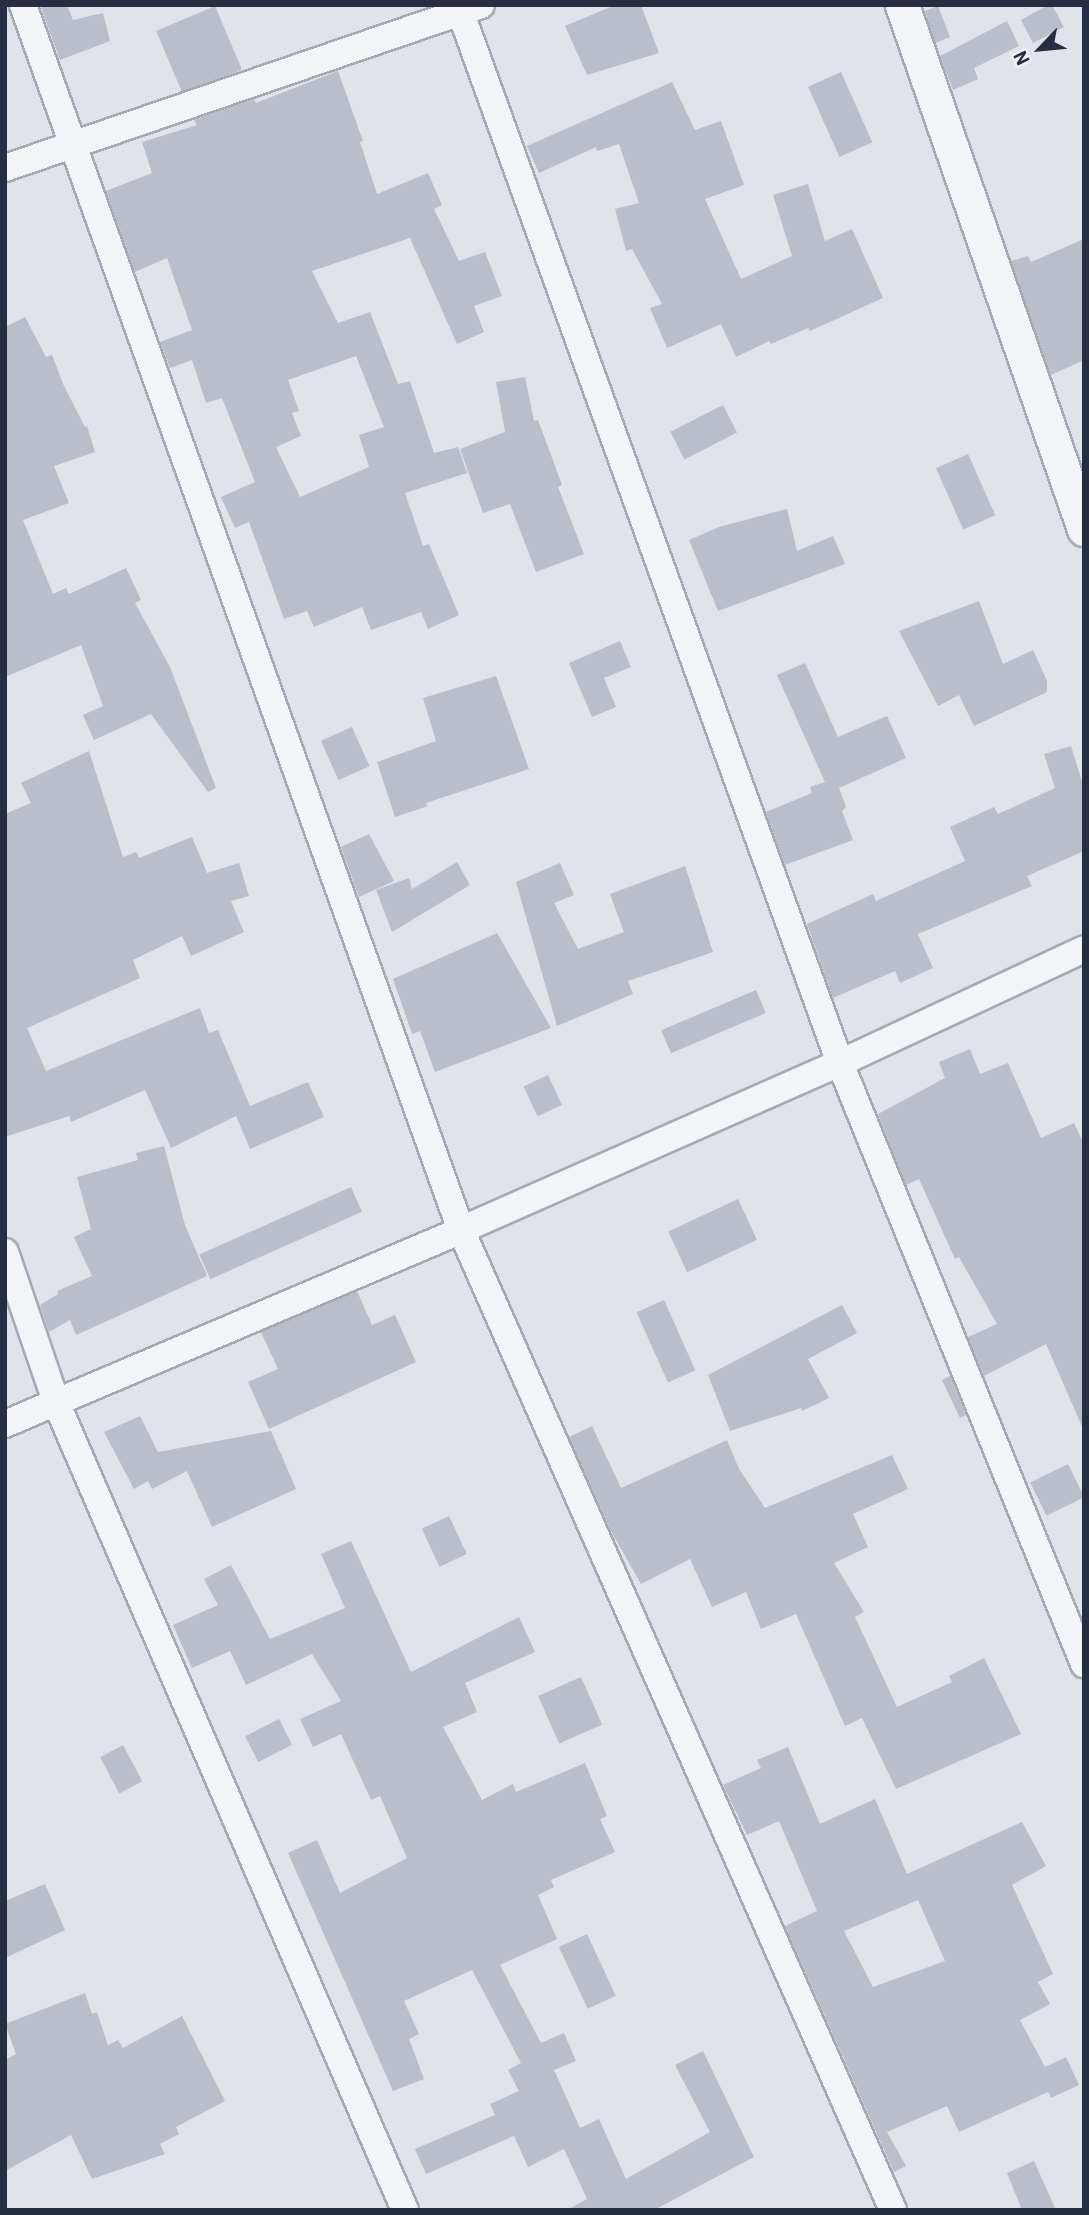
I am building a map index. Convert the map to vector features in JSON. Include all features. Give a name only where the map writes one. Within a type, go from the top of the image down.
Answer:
[{"type":"street","points":[[23,5],[461,1230],[893,2210]]},
{"type":"street","points":[[902,5],[1084,529]]},
{"type":"street","points":[[5,168],[467,7],[840,1063],[1084,1664]]},
{"type":"street","points":[[5,1424],[461,1230],[840,1063],[1084,948]]},
{"type":"street","points":[[5,1252],[55,1402],[405,2210]]},
{"type":"building","points":[[40,5],[67,5],[73,20],[103,13],[110,41],[60,60]]},
{"type":"building","points":[[615,5],[641,5],[659,53],[587,75],[565,26]]},
{"type":"building","points":[[1052,5],[1064,27],[1033,43],[1021,20]]},
{"type":"building","points":[[215,6],[242,70],[183,95],[156,31]]},
{"type":"building","points":[[938,6],[950,37],[935,43],[925,11]]},
{"type":"building","points":[[1007,21],[1019,46],[974,68],[978,79],[953,90],[940,56]]},
{"type":"building","points":[[338,71],[363,141],[360,142],[377,194],[428,173],[442,205],[434,209],[459,261],[485,252],[502,296],[474,306],[484,332],[457,344],[410,238],[312,271],[338,323],[370,312],[398,384],[410,381],[434,453],[458,447],[467,473],[405,493],[423,546],[429,544],[459,615],[428,629],[421,612],[371,630],[362,607],[314,627],[307,611],[284,619],[249,522],[235,528],[221,497],[255,482],[222,398],[206,403],[192,360],[170,368],[160,342],[192,330],[167,258],[135,272],[106,191],[152,173],[142,142],[197,125],[194,120],[254,99],[256,103]],"holes":[[[356,356],[384,427],[359,435],[369,467],[300,497],[276,447],[301,436],[292,413],[299,411],[288,380]]]},
{"type":"building","points":[[841,72],[872,142],[839,157],[808,87]]},
{"type":"building","points":[[672,82],[695,130],[721,121],[744,185],[705,199],[741,279],[792,256],[773,195],[808,184],[825,241],[852,229],[883,298],[810,331],[808,328],[771,344],[769,341],[736,357],[721,324],[667,348],[650,308],[662,304],[632,249],[626,251],[615,209],[639,203],[619,144],[597,151],[596,147],[539,173],[527,146]]},
{"type":"building","points":[[1084,239],[1084,360],[1051,375],[1011,261],[1028,256],[1031,262]]},
{"type":"building","points":[[25,317],[46,357],[52,355],[64,386],[85,427],[87,426],[95,452],[54,466],[69,503],[23,520],[53,594],[66,588],[69,594],[126,568],[141,600],[135,603],[170,667],[216,788],[208,792],[151,714],[94,740],[83,715],[103,706],[81,645],[5,677],[5,327]]},
{"type":"building","points":[[525,377],[534,421],[538,420],[562,485],[558,487],[584,554],[536,572],[510,504],[483,513],[460,449],[505,432],[496,382]]},
{"type":"building","points":[[723,405],[737,433],[685,459],[670,432]]},
{"type":"building","points":[[968,454],[995,515],[963,529],[936,468]]},
{"type":"building","points":[[787,509],[797,551],[833,536],[845,564],[718,611],[689,540],[719,527]]},
{"type":"building","points":[[979,601],[1003,664],[1033,650],[1047,681],[1047,692],[974,726],[959,695],[938,706],[899,631]]},
{"type":"building","points":[[620,641],[631,667],[604,678],[616,707],[592,717],[569,663]]},
{"type":"building","points":[[805,663],[838,737],[887,716],[906,758],[839,788],[846,807],[842,811],[853,840],[785,865],[766,812],[812,793],[810,787],[825,782],[777,675]]},
{"type":"building","points":[[496,676],[529,769],[426,803],[428,806],[395,817],[377,762],[436,741],[423,698]]},
{"type":"building","points":[[352,727],[369,766],[338,780],[321,741]]},
{"type":"building","points":[[1071,746],[1084,788],[1084,851],[1027,876],[1032,886],[918,934],[933,968],[900,983],[895,971],[833,998],[807,924],[873,894],[876,901],[965,861],[950,827],[994,807],[998,814],[1055,788],[1044,754]]},
{"type":"building","points":[[89,751],[123,857],[136,852],[139,858],[192,837],[207,873],[239,863],[249,896],[231,901],[244,932],[191,956],[182,936],[133,960],[140,978],[27,1028],[46,1071],[200,1008],[209,1033],[218,1030],[250,1106],[308,1082],[324,1117],[250,1149],[236,1116],[171,1148],[145,1090],[71,1122],[69,1116],[5,1137],[5,814],[31,803],[21,783]]},
{"type":"building","points":[[369,834],[394,881],[359,897],[341,847]]},
{"type":"building","points":[[457,862],[470,885],[392,932],[376,890],[409,878],[412,889]]},
{"type":"building","points":[[560,863],[574,895],[554,903],[578,949],[624,932],[610,894],[685,866],[713,952],[628,981],[633,994],[557,1026],[516,882]]},
{"type":"building","points":[[497,933],[551,1028],[435,1072],[420,1031],[412,1034],[393,979]]},
{"type":"building","points":[[756,990],[766,1013],[671,1053],[661,1030]]},
{"type":"building","points":[[970,1049],[980,1074],[1008,1063],[1041,1138],[1074,1123],[1084,1144],[1084,1431],[1046,1344],[984,1376],[968,1337],[997,1324],[959,1257],[955,1259],[919,1179],[906,1185],[878,1114],[945,1078],[939,1062]]},
{"type":"building","points":[[548,1075],[562,1105],[537,1116],[524,1086]]},
{"type":"building","points":[[164,1146],[185,1225],[207,1276],[76,1335],[70,1320],[49,1332],[40,1305],[58,1294],[57,1291],[92,1276],[74,1237],[91,1229],[77,1177],[138,1160],[136,1153]]},
{"type":"building","points":[[351,1187],[362,1212],[210,1279],[199,1255]]},
{"type":"building","points":[[738,1199],[757,1240],[687,1272],[668,1232]]},
{"type":"building","points":[[357,1291],[372,1325],[395,1315],[416,1362],[269,1429],[248,1382],[278,1369],[261,1332]]},
{"type":"building","points":[[664,1300],[695,1370],[668,1383],[637,1312]]},
{"type":"building","points":[[842,1305],[857,1333],[808,1359],[829,1398],[802,1411],[801,1408],[730,1431],[708,1375]]},
{"type":"building","points":[[950,1376],[966,1415],[960,1418],[942,1380]]},
{"type":"building","points":[[140,1416],[158,1452],[271,1431],[296,1489],[212,1527],[187,1471],[152,1489],[148,1481],[134,1489],[104,1432]]},
{"type":"building","points":[[592,1426],[621,1488],[727,1440],[739,1469],[765,1508],[892,1455],[908,1489],[853,1514],[868,1547],[834,1563],[864,1612],[855,1617],[897,1707],[952,1682],[949,1676],[984,1658],[1021,1734],[896,1789],[862,1718],[845,1726],[796,1614],[761,1629],[746,1592],[712,1607],[690,1559],[641,1584],[611,1531],[569,1437]]},
{"type":"building","points":[[1068,1464],[1084,1497],[1046,1516],[1030,1482]]},
{"type":"building","points":[[449,1516],[467,1554],[440,1567],[422,1529]]},
{"type":"building","points":[[351,1541],[411,1672],[519,1617],[535,1652],[465,1683],[477,1712],[443,1727],[482,1800],[513,1784],[516,1792],[585,1763],[607,1816],[600,1819],[615,1852],[551,1880],[554,1887],[538,1895],[557,1939],[500,1965],[541,2043],[564,2033],[576,2061],[554,2070],[580,2128],[599,2119],[626,2179],[710,2132],[675,2065],[703,2051],[754,2157],[654,2210],[567,2210],[587,2199],[564,2149],[528,2167],[514,2136],[426,2174],[415,2149],[495,2115],[490,2104],[519,2091],[508,2070],[521,2063],[472,1970],[404,2001],[419,2034],[409,2039],[424,2079],[393,2091],[288,1853],[317,1840],[340,1893],[407,1858],[380,1796],[371,1800],[341,1734],[313,1747],[300,1719],[341,1701],[312,1654],[246,1685],[230,1651],[192,1668],[173,1625],[218,1605],[204,1579],[231,1565],[270,1639],[345,1608],[321,1554]]},
{"type":"building","points":[[581,1677],[602,1725],[559,1744],[538,1696]]},
{"type":"building","points":[[279,1719],[292,1745],[258,1762],[245,1736]]},
{"type":"building","points":[[123,1745],[142,1781],[119,1793],[100,1757]]},
{"type":"building","points":[[788,1747],[820,1824],[875,1799],[907,1874],[1022,1822],[1046,1866],[1012,1885],[1053,1974],[1038,1982],[1050,2004],[1020,2020],[1045,2067],[1066,2057],[1079,2085],[1051,2098],[1048,2092],[959,2132],[947,2106],[887,2132],[906,2166],[894,2172],[785,1926],[817,1911],[779,1821],[747,1835],[723,1785],[761,1768],[757,1760]],"holes":[[[918,1900],[945,1961],[873,1987],[844,1931]]]},
{"type":"building","points":[[45,1884],[65,1930],[5,1958],[5,1901]]},
{"type":"building","points":[[587,1934],[616,1996],[588,2009],[559,1947]]},
{"type":"building","points":[[85,1993],[92,2014],[97,2012],[108,2045],[118,2040],[123,2048],[182,2016],[225,2101],[176,2127],[179,2134],[160,2144],[165,2154],[92,2179],[71,2135],[5,2171],[5,2060],[16,2054],[5,2024]]},
{"type":"building","points":[[1034,2161],[1056,2210],[1022,2210],[1007,2173]]}]
